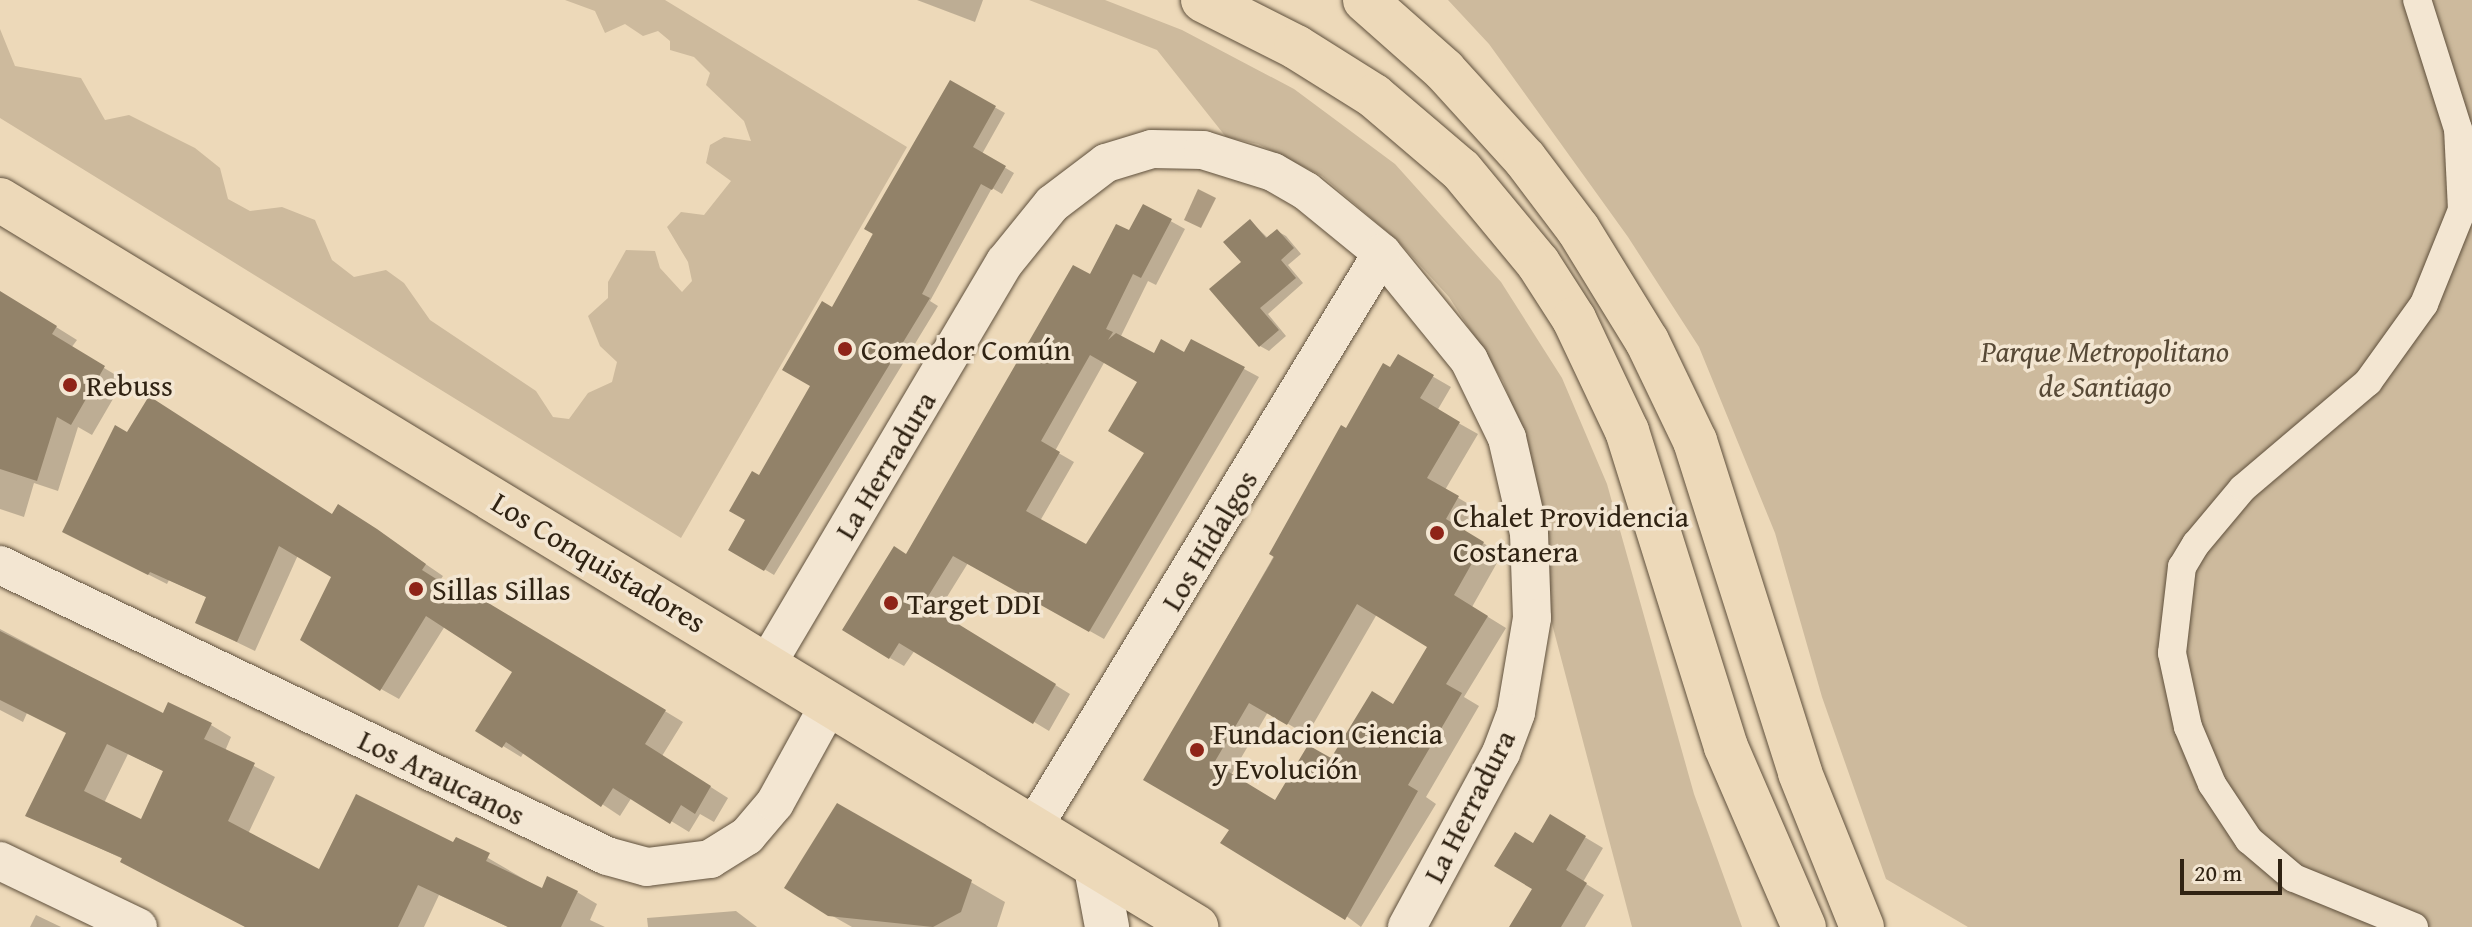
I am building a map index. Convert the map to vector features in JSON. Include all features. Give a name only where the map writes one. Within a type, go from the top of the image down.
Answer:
[{"type":"main road","points":[[1203,0],[1296,47],[1374,96],[1461,170],[1538,263],[1574,319],[1627,431],[1726,747],[1804,927]]},
{"type":"main road","points":[[1365,0],[1444,70],[1525,159],[1578,229],[1647,341],[1695,441],[1800,773],[1862,927]]},
{"type":"main road","name":"Los Conquistadores","points":[[0,200],[1196,927]]},
{"type":"street","points":[[2414,927],[2294,878],[2249,840],[2212,784],[2188,727],[2172,653],[2182,567],[2196,544],[2243,488],[2368,382],[2424,304],[2462,210],[2458,129],[2417,0]]},
{"type":"street","name":"La Herradura","points":[[767,664],[1005,262],[1034,223],[1072,186],[1131,153],[1203,150],[1273,172],[1306,191],[1382,253],[1440,320],[1492,399],[1518,476],[1533,578],[1529,650],[1516,713],[1501,753],[1407,927]]},
{"type":"street","name":"Los Hidalgos","points":[[1034,826],[1382,253]]},
{"type":"street","name":"Los Araucanos","points":[[0,565],[607,856],[647,867],[710,859],[747,836],[775,803],[830,703]]},
{"type":"street","points":[[0,861],[138,927]]},
{"type":"street","points":[[1096,868],[1107,927]]},
{"type":"green space","points":[[565,0],[665,0],[907,147],[681,538],[0,118],[0,29],[15,66],[81,78],[105,120],[129,115],[195,148],[220,168],[228,199],[250,211],[282,207],[315,220],[332,260],[354,277],[386,270],[404,283],[430,320],[536,391],[553,417],[569,419],[588,393],[612,382],[617,362],[600,346],[588,316],[608,298],[608,282],[626,250],[655,251],[660,268],[682,292],[692,281],[688,262],[667,227],[681,212],[704,215],[731,181],[706,163],[710,145],[724,137],[751,141],[744,121],[706,85],[710,73],[694,57],[670,50],[670,41],[658,31],[643,36],[625,24],[605,33],[595,11]]},
{"type":"green space","points":[[1029,0],[1105,0],[1182,30],[1294,89],[1395,164],[1501,282],[1562,378],[1607,484],[1694,794],[1742,927],[1632,927],[1551,620],[1530,454],[1503,381],[1449,297],[1398,241],[1322,176],[1258,144],[1226,137],[1157,50]]},
{"type":"green space","name":"Parque Metropolitano de Santiago","points":[[1448,0],[2472,0],[2472,927],[1968,927],[1886,879],[1822,697],[1775,533],[1699,347],[1628,237],[1489,44]]},
{"type":"shaded area","points":[[1198,189],[1216,198],[1201,228],[1184,220]]},
{"type":"building","points":[[950,80],[996,106],[973,147],[1006,166],[992,190],[981,184],[922,294],[930,298],[764,571],[728,550],[745,520],[729,511],[752,471],[759,475],[810,386],[782,370],[822,301],[832,307],[873,234],[864,229]]},
{"type":"building","points":[[1143,204],[1172,219],[1141,278],[1133,274],[1106,329],[1113,332],[1108,340],[1116,333],[1154,353],[1161,339],[1184,352],[1191,339],[1245,367],[1089,632],[953,556],[924,603],[1056,684],[1033,724],[899,643],[889,659],[842,630],[894,546],[906,554],[1073,265],[1090,274],[1116,224],[1129,230]],"holes":[[[1090,355],[1137,382],[1108,431],[1144,453],[1086,544],[1026,511],[1060,452],[1041,441]]]},
{"type":"building","points":[[1250,219],[1266,238],[1277,229],[1294,248],[1281,260],[1296,278],[1260,308],[1279,330],[1259,347],[1209,289],[1241,262],[1223,242]]},
{"type":"building","points":[[0,291],[57,326],[52,334],[105,366],[71,425],[57,417],[37,481],[0,469]]},
{"type":"building","points":[[1398,354],[1434,375],[1420,398],[1460,422],[1427,478],[1459,496],[1446,519],[1484,542],[1454,595],[1488,616],[1446,684],[1462,693],[1408,785],[1418,791],[1345,920],[1220,843],[1229,830],[1143,780],[1274,557],[1269,554],[1341,425],[1346,428],[1383,363],[1390,367]],"holes":[[[1357,604],[1427,647],[1393,704],[1372,691],[1331,758],[1308,745],[1275,800],[1214,763],[1249,703],[1287,725]]]},
{"type":"building","points":[[149,396],[332,514],[338,504],[426,564],[422,570],[476,604],[480,598],[666,710],[645,744],[711,786],[695,814],[681,805],[670,824],[613,788],[601,807],[506,742],[502,748],[475,731],[512,672],[426,616],[380,691],[300,640],[331,577],[279,546],[237,642],[195,623],[206,597],[150,572],[148,575],[62,532],[115,425],[127,432]]},
{"type":"building","points":[[0,631],[163,713],[168,702],[212,723],[204,739],[255,763],[228,821],[319,869],[356,794],[453,842],[456,837],[490,853],[486,861],[542,888],[547,876],[578,891],[561,927],[508,927],[418,885],[398,927],[245,927],[120,862],[122,858],[25,816],[66,733],[0,700]],"holes":[[[107,744],[163,771],[141,819],[84,791]]]},
{"type":"building","points":[[837,803],[972,880],[961,912],[933,927],[828,916],[784,888]]},
{"type":"building","points":[[1550,814],[1586,836],[1566,870],[1587,883],[1561,927],[1509,927],[1532,889],[1494,866],[1515,832],[1533,843]]},
{"type":"place","name":"Comedor Común","points":[[845,349]]},
{"type":"place","name":"Rebuss","points":[[70,385]]},
{"type":"place","name":"Chalet Providencia Costanera","points":[[1437,533]]},
{"type":"place","name":"Sillas Sillas","points":[[416,589]]},
{"type":"place","name":"Target DDI","points":[[891,603]]},
{"type":"place","name":"Fundacion Ciencia y Evolución","points":[[1197,750]]}]
